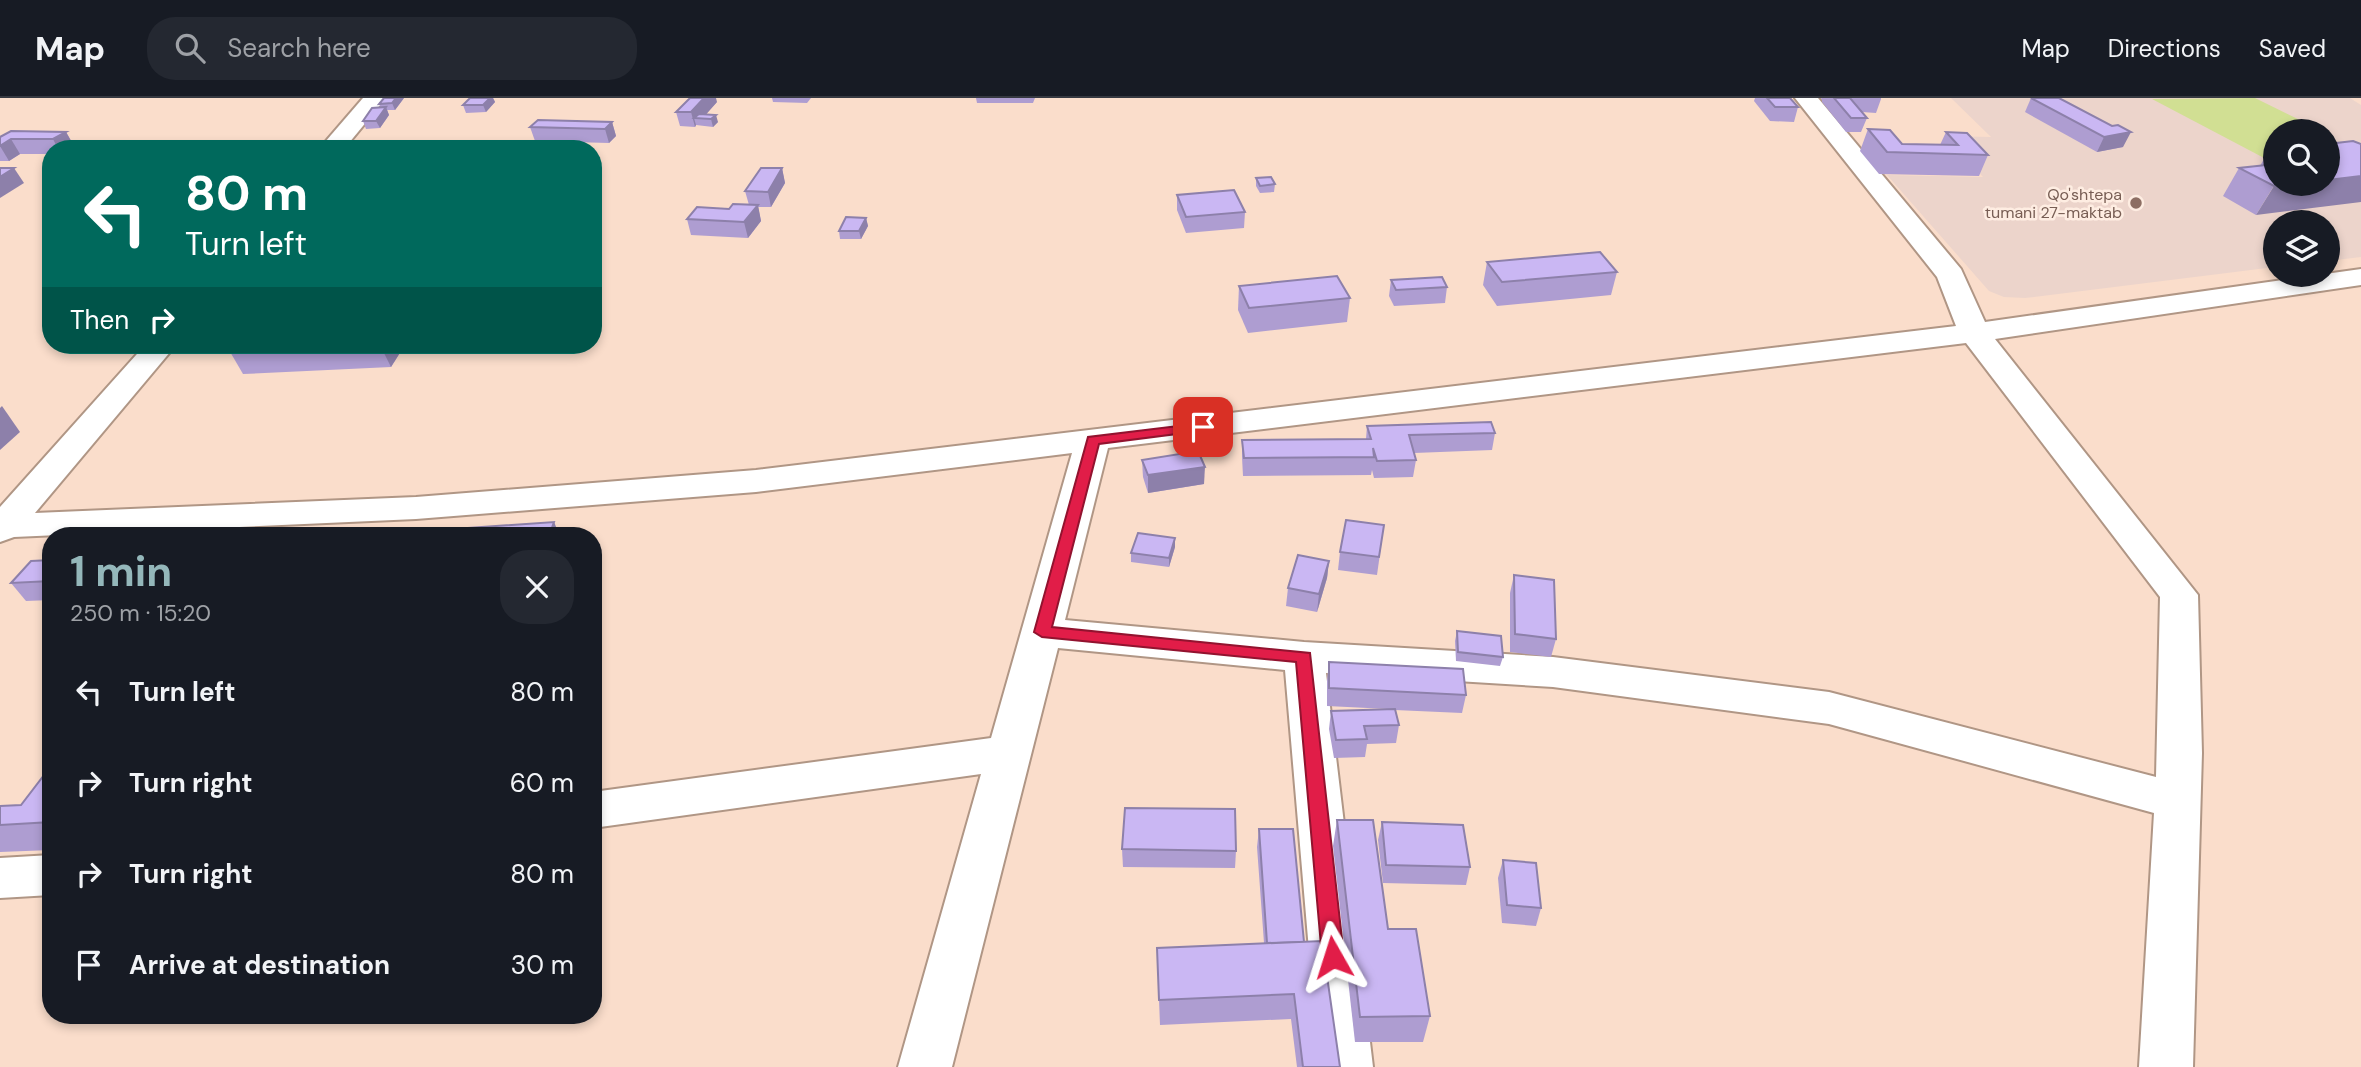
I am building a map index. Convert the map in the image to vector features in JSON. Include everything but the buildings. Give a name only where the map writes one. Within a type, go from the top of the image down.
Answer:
[{"type":"street","points":[[339,140],[375,98]]},
{"type":"street","points":[[1806,98],[1951,275],[1974,332],[2179,595],[2180,753],[2166,1067]]},
{"type":"street","points":[[1,527],[416,508],[756,481],[1974,332],[2361,278]]},
{"type":"street","points":[[1,527],[153,354]]},
{"type":"street","points":[[926,1067],[1093,440]]},
{"type":"street","points":[[1042,632],[1304,657],[1553,672],[1829,708],[2178,801]]},
{"type":"street","points":[[1304,657],[1346,1067]]},
{"type":"street","points":[[602,809],[1010,753]]},
{"type":"street","points":[[0,878],[42,876]]},
{"type":"shaded area","name":"Qo'shtepa tumani 27-maktab","points":[[1951,98],[2350,98],[2361,105],[2361,257],[2340,260],[2340,210],[2263,210],[2263,268],[2025,298],[2004,297],[1989,291],[1887,175],[1983,177],[1944,136],[1991,137]]},
{"type":"green space","points":[[2255,98],[2298,119],[2263,119],[2263,157],[2152,99]]},
{"type":"place","name":"Qo'shtepa tumani 27-maktab","points":[[2136,203]]},
{"type":"route","points":[[1203,427],[1093,440],[1042,632],[1304,657],[1333,957]]}]
